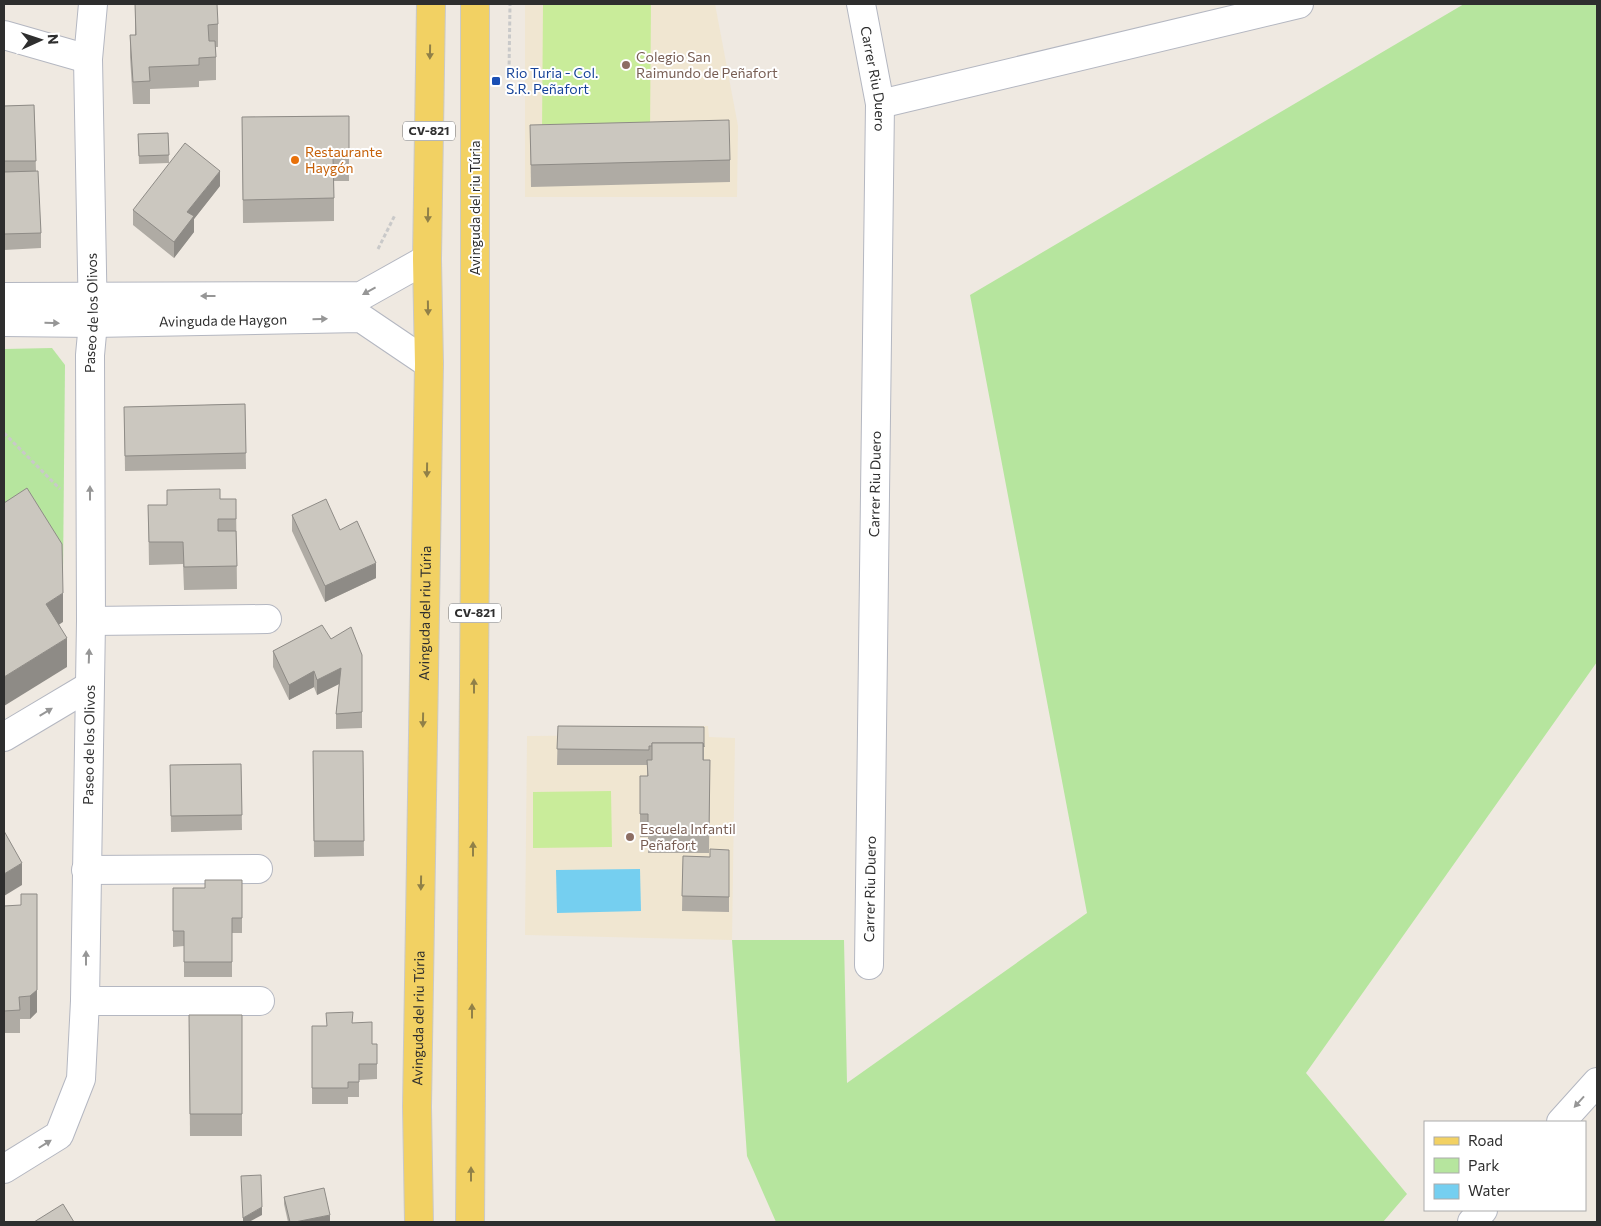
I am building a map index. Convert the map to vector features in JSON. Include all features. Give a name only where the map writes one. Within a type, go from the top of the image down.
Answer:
[{"type":"main road","name":"Avinguda del riu Túria","points":[[419,1222],[417,1107],[429,364],[427,259],[430,4]]},
{"type":"main road","name":"Avinguda del riu Túria","points":[[470,1222],[475,558],[476,4]]},
{"type":"street","name":"Paseo de los Olivos","points":[[4,1169],[59,1136],[81,1079],[86,1001],[90,621],[90,355],[92,310],[88,59],[93,4]]},
{"type":"street","name":"Carrer Riu Duero","points":[[861,4],[880,104],[869,965]]},
{"type":"street","points":[[880,104],[1299,4]]},
{"type":"street","points":[[4,35],[88,59]]},
{"type":"street","name":"Avinguda de Haygon","points":[[4,322],[92,310],[361,296],[427,259]]},
{"type":"street","name":"Avinguda de Haygon","points":[[4,297],[92,310],[361,318],[429,364]]},
{"type":"street","points":[[90,621],[267,619]]},
{"type":"street","points":[[4,737],[88,686]]},
{"type":"street","points":[[86,870],[258,869]]},
{"type":"street","points":[[86,1001],[260,1001]]},
{"type":"street","points":[[1562,1121],[1597,1082]]},
{"type":"street","points":[[1472,1222],[1482,1211]]},
{"type":"path","points":[[373,253],[380,247],[406,192],[428,192]]},
{"type":"path","points":[[4,433],[64,493]]},
{"type":"shaded area","name":"Colegio San Raimundo de Peñafort","points":[[525,4],[715,4],[738,126],[737,197],[525,197]]},
{"type":"shaded area","name":"Escuela Infantil Peñafort","points":[[708,726],[709,737],[735,738],[732,940],[525,935],[527,736],[638,735],[638,728]]},
{"type":"green space","points":[[543,4],[651,4],[650,132],[542,131]]},
{"type":"green space","points":[[1464,4],[1597,4],[1597,662],[1306,1073],[1407,1194],[1383,1222],[776,1222],[747,1156],[732,940],[844,940],[847,1083],[1087,913],[970,295]]},
{"type":"green space","points":[[52,348],[65,365],[63,573],[4,532],[4,349]]},
{"type":"green space","points":[[611,791],[612,847],[533,848],[533,792]]},
{"type":"water","points":[[640,869],[641,911],[557,913],[556,870]]},
{"type":"building","points":[[135,4],[217,4],[218,24],[208,25],[209,41],[215,41],[216,57],[199,58],[199,65],[149,67],[150,81],[133,82],[130,35],[136,35]]},
{"type":"building","points":[[34,105],[36,161],[4,161],[4,106]]},
{"type":"building","name":"Restaurante Haygón","points":[[349,116],[349,158],[333,158],[334,198],[243,200],[242,117]]},
{"type":"building","points":[[729,120],[730,160],[531,165],[530,125]]},
{"type":"building","points":[[168,133],[169,155],[139,156],[138,134]]},
{"type":"building","points":[[185,143],[220,171],[187,212],[194,216],[174,242],[133,210]]},
{"type":"building","points":[[38,171],[41,233],[4,234],[4,172]]},
{"type":"building","points":[[245,404],[246,453],[125,456],[124,407]]},
{"type":"building","points":[[27,488],[62,544],[63,593],[46,604],[67,638],[4,677],[4,503]]},
{"type":"building","points":[[220,489],[220,499],[236,499],[236,519],[218,519],[218,531],[236,531],[237,566],[184,567],[183,542],[149,542],[148,505],[167,505],[167,490]]},
{"type":"building","points":[[326,499],[340,530],[357,521],[376,563],[325,586],[292,515]]},
{"type":"building","points":[[322,625],[331,639],[351,627],[362,655],[362,712],[336,714],[341,668],[317,680],[314,671],[289,685],[273,651]]},
{"type":"building","points":[[558,726],[704,727],[704,747],[703,743],[652,743],[652,746],[649,746],[649,750],[557,749]]},
{"type":"building","points":[[652,743],[703,743],[703,760],[710,760],[709,831],[648,831],[648,814],[640,814],[640,776],[648,776],[647,760],[652,760]]},
{"type":"building","points":[[313,751],[363,751],[364,841],[314,841]]},
{"type":"building","points":[[241,764],[242,815],[171,816],[170,765]]},
{"type":"building","points":[[4,831],[22,863],[4,874]]},
{"type":"building","points":[[710,849],[729,850],[729,897],[682,896],[683,856],[710,857]]},
{"type":"building","points":[[205,880],[242,880],[242,918],[232,918],[232,962],[184,962],[184,931],[173,931],[173,888],[205,888]]},
{"type":"building","points":[[21,894],[37,894],[37,990],[30,996],[19,997],[20,1010],[4,1011],[4,906],[21,905]]},
{"type":"building","points":[[353,1012],[352,1023],[372,1022],[372,1044],[377,1044],[377,1064],[359,1064],[359,1082],[348,1082],[348,1088],[312,1088],[312,1026],[327,1026],[326,1013]]},
{"type":"building","points":[[189,1015],[242,1015],[242,1114],[190,1114]]},
{"type":"building","points":[[261,1175],[262,1207],[243,1218],[241,1176]]},
{"type":"building","points":[[324,1188],[330,1215],[290,1222],[284,1197]]},
{"type":"building","points":[[63,1204],[74,1222],[34,1222]]},
{"type":"place","name":"Colegio San Raimundo de Peñafort","points":[[626,65]]},
{"type":"place","name":"Rio Turia - Col. S.R. Peñafort","points":[[496,81]]},
{"type":"place","name":"Restaurante Haygón","points":[[295,160]]},
{"type":"place","name":"Escuela Infantil Peñafort","points":[[630,837]]}]
